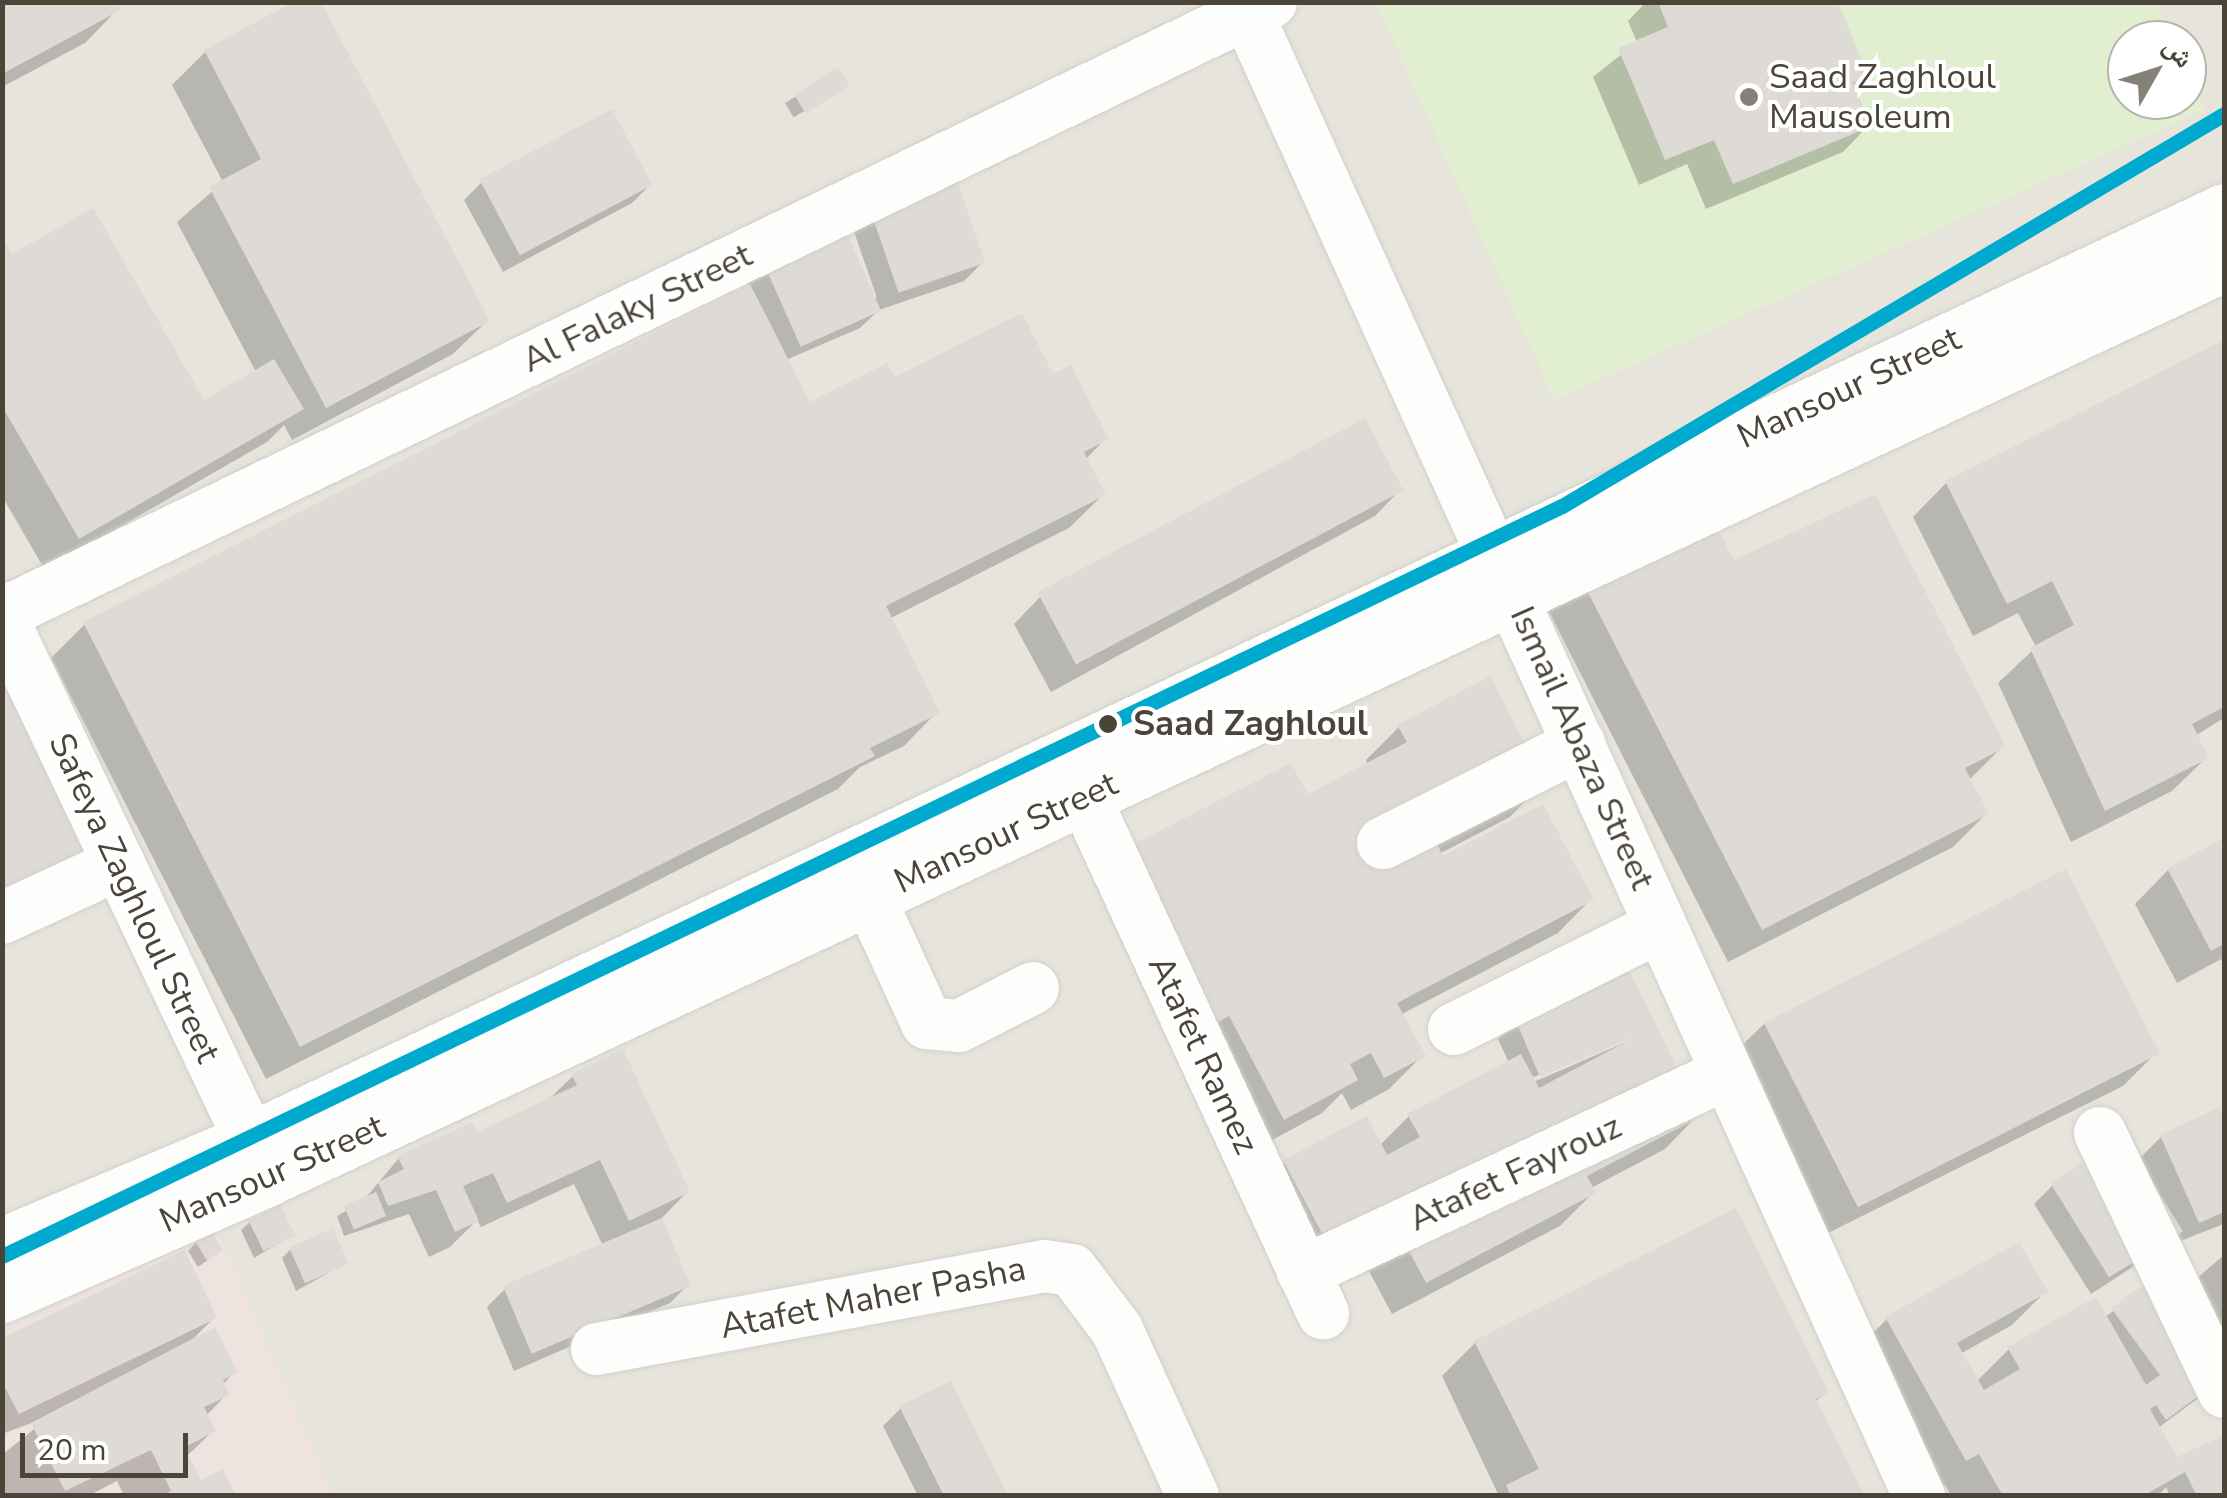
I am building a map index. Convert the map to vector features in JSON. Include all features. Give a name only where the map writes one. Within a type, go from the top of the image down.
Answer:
[{"type":"street","name":"Ismail Abaza Street","points":[[1253,6],[1726,1074],[1919,1496]]},
{"type":"street","name":"Al Falaky Street","points":[[2,616],[1253,6]]},
{"type":"street","name":"Mansour Street","points":[[2,1245],[258,1159],[869,898],[1084,796],[1505,575],[2224,212]]},
{"type":"street","name":"Mansour Street","points":[[2,1295],[258,1159],[1505,575],[2224,264]]},
{"type":"street","name":"Safeya Zaghloul Street","points":[[2,616],[258,1159]]},
{"type":"street","points":[[1383,843],[1580,744]]},
{"type":"street","name":"Atafet Ramez","points":[[1084,796],[1313,1293]]},
{"type":"street","points":[[2,918],[118,864]]},
{"type":"street","points":[[869,898],[927,1023],[959,1026],[1033,988]]},
{"type":"street","points":[[1454,1029],[1662,926]]},
{"type":"street","name":"Atafet Fayrouz","points":[[1313,1293],[1726,1074]]},
{"type":"street","points":[[2100,1132],[2224,1392]]},
{"type":"street","name":"Atafet Maher Pasha","points":[[597,1350],[1044,1266],[1072,1270],[1117,1330],[1192,1496]]},
{"type":"shaded area","points":[[3,3],[2224,3],[2224,1495],[3,1496]]},
{"type":"shaded area","points":[[207,1207],[333,1495],[3,1495],[2,1302]]},
{"type":"green space","points":[[1376,3],[2156,3],[2164,20],[2107,20],[2107,120],[2183,120],[1554,400]]},
{"type":"building","points":[[2,2],[117,2],[121,10],[2,74]]},
{"type":"building","points":[[293,2],[321,2],[490,321],[326,408],[209,187],[261,159],[204,50]]},
{"type":"building","name":"Saad Zaghloul Mausoleum","points":[[1658,2],[1838,2],[1869,77],[1853,83],[1872,126],[1733,184],[1714,140],[1665,160],[1618,48],[1668,27]]},
{"type":"building","points":[[838,67],[850,86],[806,113],[794,95]]},
{"type":"building","points":[[612,109],[652,185],[520,255],[480,179]]},
{"type":"building","points":[[954,171],[986,263],[899,293],[867,201]]},
{"type":"building","points":[[93,208],[204,400],[274,359],[304,409],[79,539],[2,406],[2,237],[12,254]]},
{"type":"building","points":[[838,214],[881,311],[801,347],[758,250]]},
{"type":"building","points":[[750,284],[810,402],[887,363],[895,377],[1022,313],[1053,374],[1071,365],[1109,439],[1084,452],[1106,495],[886,606],[940,713],[870,748],[875,756],[300,1047],[83,622]]},
{"type":"building","points":[[2224,340],[2224,707],[2192,724],[2209,758],[2105,811],[2030,648],[2074,625],[2052,581],[2007,604],[1945,481]]},
{"type":"building","points":[[1365,418],[1403,490],[1076,665],[1037,592]]},
{"type":"building","points":[[1875,494],[2006,747],[1965,768],[1989,814],[1762,930],[1579,575],[1707,509],[1734,560]]},
{"type":"building","points":[[2,676],[99,881],[2,916]]},
{"type":"building","points":[[1490,676],[1546,784],[1436,842],[1443,856],[1543,804],[1594,900],[1397,1003],[1426,1056],[1384,1078],[1371,1053],[1350,1064],[1358,1080],[1284,1120],[1229,1016],[1218,1022],[1127,848],[1291,763],[1308,794],[1407,742],[1397,725]]},
{"type":"building","points":[[2224,838],[2224,944],[2211,951],[2167,868]]},
{"type":"building","points":[[2066,869],[2160,1053],[1858,1207],[1764,1023]]},
{"type":"building","points":[[1629,970],[1701,1116],[1587,1176],[1596,1193],[1426,1283],[1396,1226],[1335,1258],[1283,1160],[1367,1116],[1387,1155],[1420,1137],[1407,1114],[1521,1054],[1539,1088],[1639,1035],[1540,1077],[1515,1019]]},
{"type":"building","points":[[623,1049],[690,1192],[629,1221],[600,1160],[507,1203],[493,1173],[463,1186],[479,1221],[455,1232],[436,1190],[388,1206],[378,1182],[404,1169],[397,1156],[472,1122],[477,1132],[577,1085],[571,1074]]},
{"type":"building","points":[[2224,1105],[2224,1212],[2199,1223],[2160,1135]]},
{"type":"building","points":[[2124,1137],[2183,1231],[2109,1277],[2050,1183]]},
{"type":"building","points":[[376,1192],[386,1216],[354,1230],[344,1206]]},
{"type":"building","points":[[280,1205],[295,1236],[263,1251],[249,1220]]},
{"type":"building","points":[[1736,1208],[1829,1392],[1816,1399],[1865,1496],[1511,1496],[1506,1485],[1539,1469],[1474,1341]]},
{"type":"building","points":[[662,1218],[691,1286],[532,1354],[503,1286]]},
{"type":"building","points":[[333,1228],[349,1264],[305,1283],[289,1248]]},
{"type":"building","points":[[211,1230],[223,1251],[207,1260],[195,1240]]},
{"type":"building","points":[[2019,1242],[2048,1292],[1957,1343],[1984,1390],[2020,1369],[2007,1347],[2096,1297],[2146,1385],[2160,1375],[2111,1308],[2175,1262],[2224,1330],[2224,1377],[2166,1420],[2156,1405],[2150,1409],[2177,1457],[2224,1435],[2224,1496],[2197,1496],[2185,1472],[2143,1496],[2003,1496],[1979,1454],[1966,1461],[1885,1317]]},
{"type":"building","points":[[185,1250],[217,1318],[19,1414],[2,1382],[2,1338]]},
{"type":"building","points":[[215,1327],[238,1373],[223,1380],[230,1395],[204,1407],[216,1431],[185,1447],[201,1480],[223,1469],[236,1496],[161,1496],[171,1491],[151,1450],[65,1491],[31,1423]]},
{"type":"building","points":[[951,1381],[1008,1496],[944,1496],[899,1406]]},
{"type":"transit line","points":[[2,1256],[1562,506],[2224,114]]},
{"type":"place","name":"Saad Zaghloul Mausoleum","points":[[1749,97]]},
{"type":"place","name":"Saad Zaghloul","points":[[1108,724]]}]
